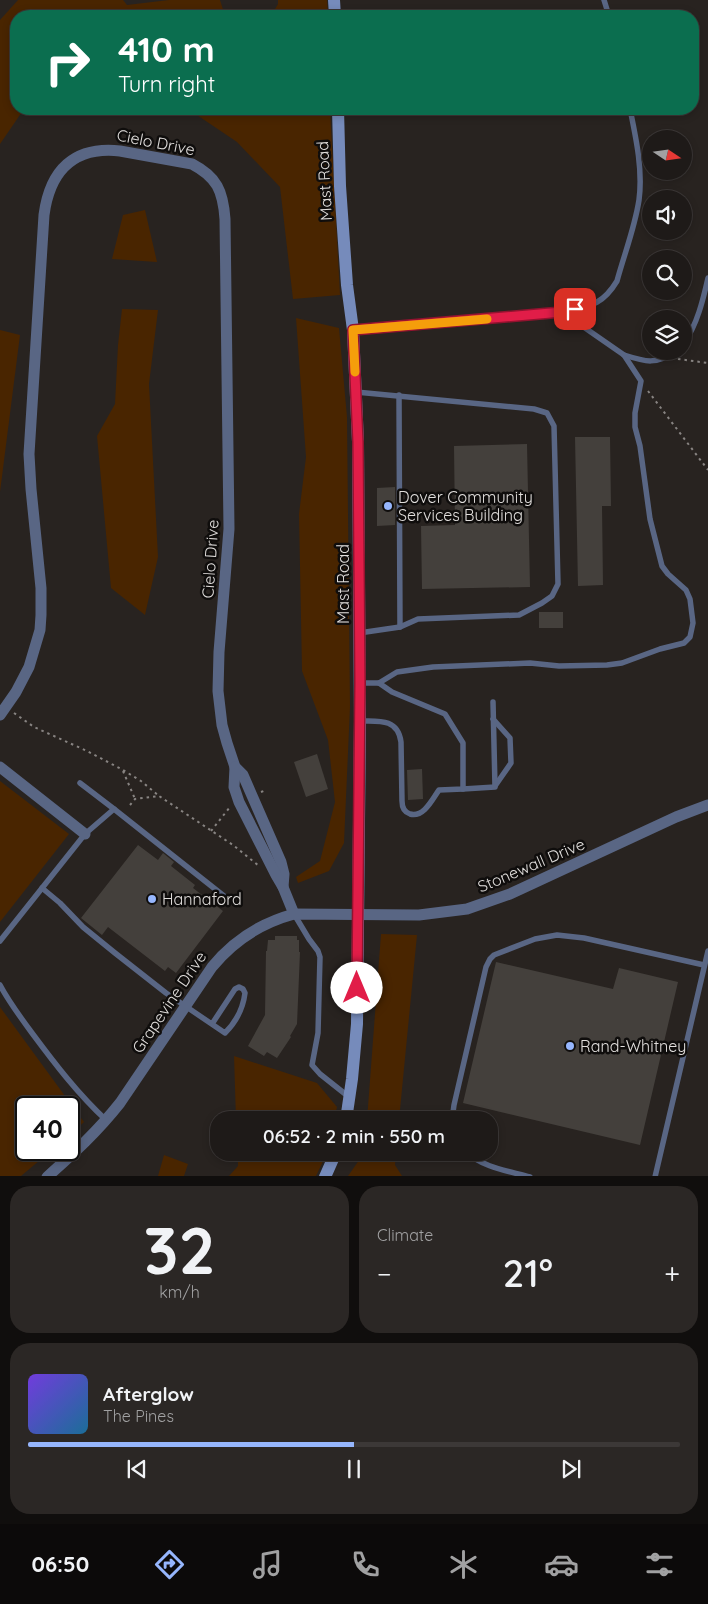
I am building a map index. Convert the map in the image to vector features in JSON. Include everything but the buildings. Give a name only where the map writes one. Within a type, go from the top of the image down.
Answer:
[{"type":"street","name":"Mast Road","points":[[338,115],[340,186],[347,286],[353,330],[358,442],[360,721],[356,1024],[348,1111]]},
{"type":"street","name":"Cielo Drive","points":[[0,715],[24,678],[34,654],[40,630],[41,588],[31,488],[30,440],[44,214],[50,188],[62,168],[79,155],[90,151],[114,150],[192,164],[210,176],[217,184],[222,194],[224,206],[229,510],[227,565],[219,652],[218,691],[222,725],[235,767],[243,775],[281,862],[284,874],[283,888],[294,914]]},
{"type":"street","points":[[0,767],[85,834]]},
{"type":"street","name":"Stonewall Drive","points":[[357,915],[419,915],[467,909],[547,878],[676,817],[708,806]]},
{"type":"street","name":"Grapevine Drive","points":[[46,1176],[83,1145],[120,1103],[212,967],[227,949],[248,933],[281,917],[294,914],[357,915]]},
{"type":"street","points":[[325,1176],[332,1161]]},
{"type":"lane","points":[[353,330],[562,312],[601,301],[610,293],[617,281],[639,200],[638,153],[631,115]]},
{"type":"lane","points":[[692,328],[708,278]]},
{"type":"lane","points":[[562,312],[624,355],[645,361],[659,360]]},
{"type":"lane","points":[[360,683],[379,683],[397,672],[433,667],[530,663],[559,666],[622,663],[660,649],[684,643],[690,637],[693,623],[690,599],[686,590],[662,566],[658,555],[650,519],[640,446],[635,427],[635,413],[641,381],[624,355]]},
{"type":"lane","points":[[356,392],[534,409],[547,413],[554,426],[558,584],[552,596],[519,615],[418,619],[400,627],[359,633]]},
{"type":"lane","points":[[399,395],[400,627]]},
{"type":"lane","points":[[379,683],[392,692],[445,714],[463,743],[463,789]]},
{"type":"lane","points":[[493,702],[495,787]]},
{"type":"lane","points":[[493,719],[510,738],[510,763],[495,787]]},
{"type":"lane","points":[[360,721],[385,722],[393,725],[398,732],[401,742],[402,806],[407,812],[415,815],[422,812],[440,790],[495,787]]},
{"type":"lane","points":[[80,783],[229,900]]},
{"type":"lane","points":[[0,941],[85,834],[114,809]]},
{"type":"lane","points":[[42,888],[92,934],[185,1006],[225,1033],[232,1027],[244,1001],[246,993],[243,989],[239,987],[235,989],[212,1024]]},
{"type":"lane","points":[[294,914],[318,951],[320,958],[318,1033],[312,1065],[320,1074],[350,1097]]},
{"type":"lane","points":[[453,1111],[486,967],[494,955],[535,939],[557,935],[584,938],[704,966]]},
{"type":"lane","points":[[655,1176],[708,951]]},
{"type":"lane","points":[[0,985],[62,1074],[106,1120]]},
{"type":"lane","points":[[480,1161],[530,1176]]},
{"type":"path","points":[[683,360],[708,363]]},
{"type":"path","points":[[641,381],[708,470]]},
{"type":"path","points":[[12,711],[34,728],[87,751],[141,781],[159,796],[233,844],[262,869]]},
{"type":"path","points":[[123,770],[135,799]]},
{"type":"path","points":[[130,804],[135,799],[159,796]]},
{"type":"path","points":[[211,831],[224,812],[236,804]]},
{"type":"shaded area","points":[[18,0],[123,0],[127,5],[169,0],[220,0],[223,10],[10,10],[10,115],[20,115],[0,144],[0,20]]},
{"type":"shaded area","points":[[278,0],[327,0],[328,10],[274,10]]},
{"type":"shaded area","points":[[197,115],[330,115],[340,295],[293,299],[280,187],[237,142]]},
{"type":"shaded area","points":[[145,210],[157,262],[112,259],[123,215]]},
{"type":"shaded area","points":[[122,309],[158,310],[149,384],[158,557],[145,615],[111,588],[97,436],[115,404]]},
{"type":"shaded area","points":[[296,318],[339,328],[347,417],[350,707],[344,843],[329,871],[298,883],[296,877],[320,861],[335,802],[328,740],[302,671],[299,514],[306,457]]},
{"type":"shaded area","points":[[0,330],[20,335],[0,492]]},
{"type":"shaded area","points":[[0,781],[69,834],[0,922]]},
{"type":"shaded area","points":[[381,934],[417,935],[400,1111],[368,1111]]},
{"type":"shaded area","points":[[0,1007],[65,1096],[15,1096],[15,1161],[39,1161],[21,1176],[0,1176]]},
{"type":"shaded area","points":[[234,1056],[317,1083],[337,1107],[336,1111],[236,1111]]},
{"type":"shaded area","points":[[80,1117],[84,1122],[80,1126]]},
{"type":"shaded area","points":[[164,1155],[188,1164],[184,1176],[158,1176]]},
{"type":"shaded area","points":[[238,1161],[323,1161],[316,1176],[229,1176],[238,1166]]},
{"type":"shaded area","points":[[358,1161],[395,1161],[395,1165],[402,1176],[348,1176]]},
{"type":"slow traffic","points":[[355,372],[353,330],[487,319]]},
{"type":"place","name":"Dover Community Services Building","points":[[388,506]]},
{"type":"place","name":"Hannaford","points":[[152,899]]},
{"type":"place","name":"Rand-Whitney","points":[[570,1046]]},
{"type":"route","points":[[357,988],[360,683],[358,442],[353,330],[562,312],[575,309]]}]
